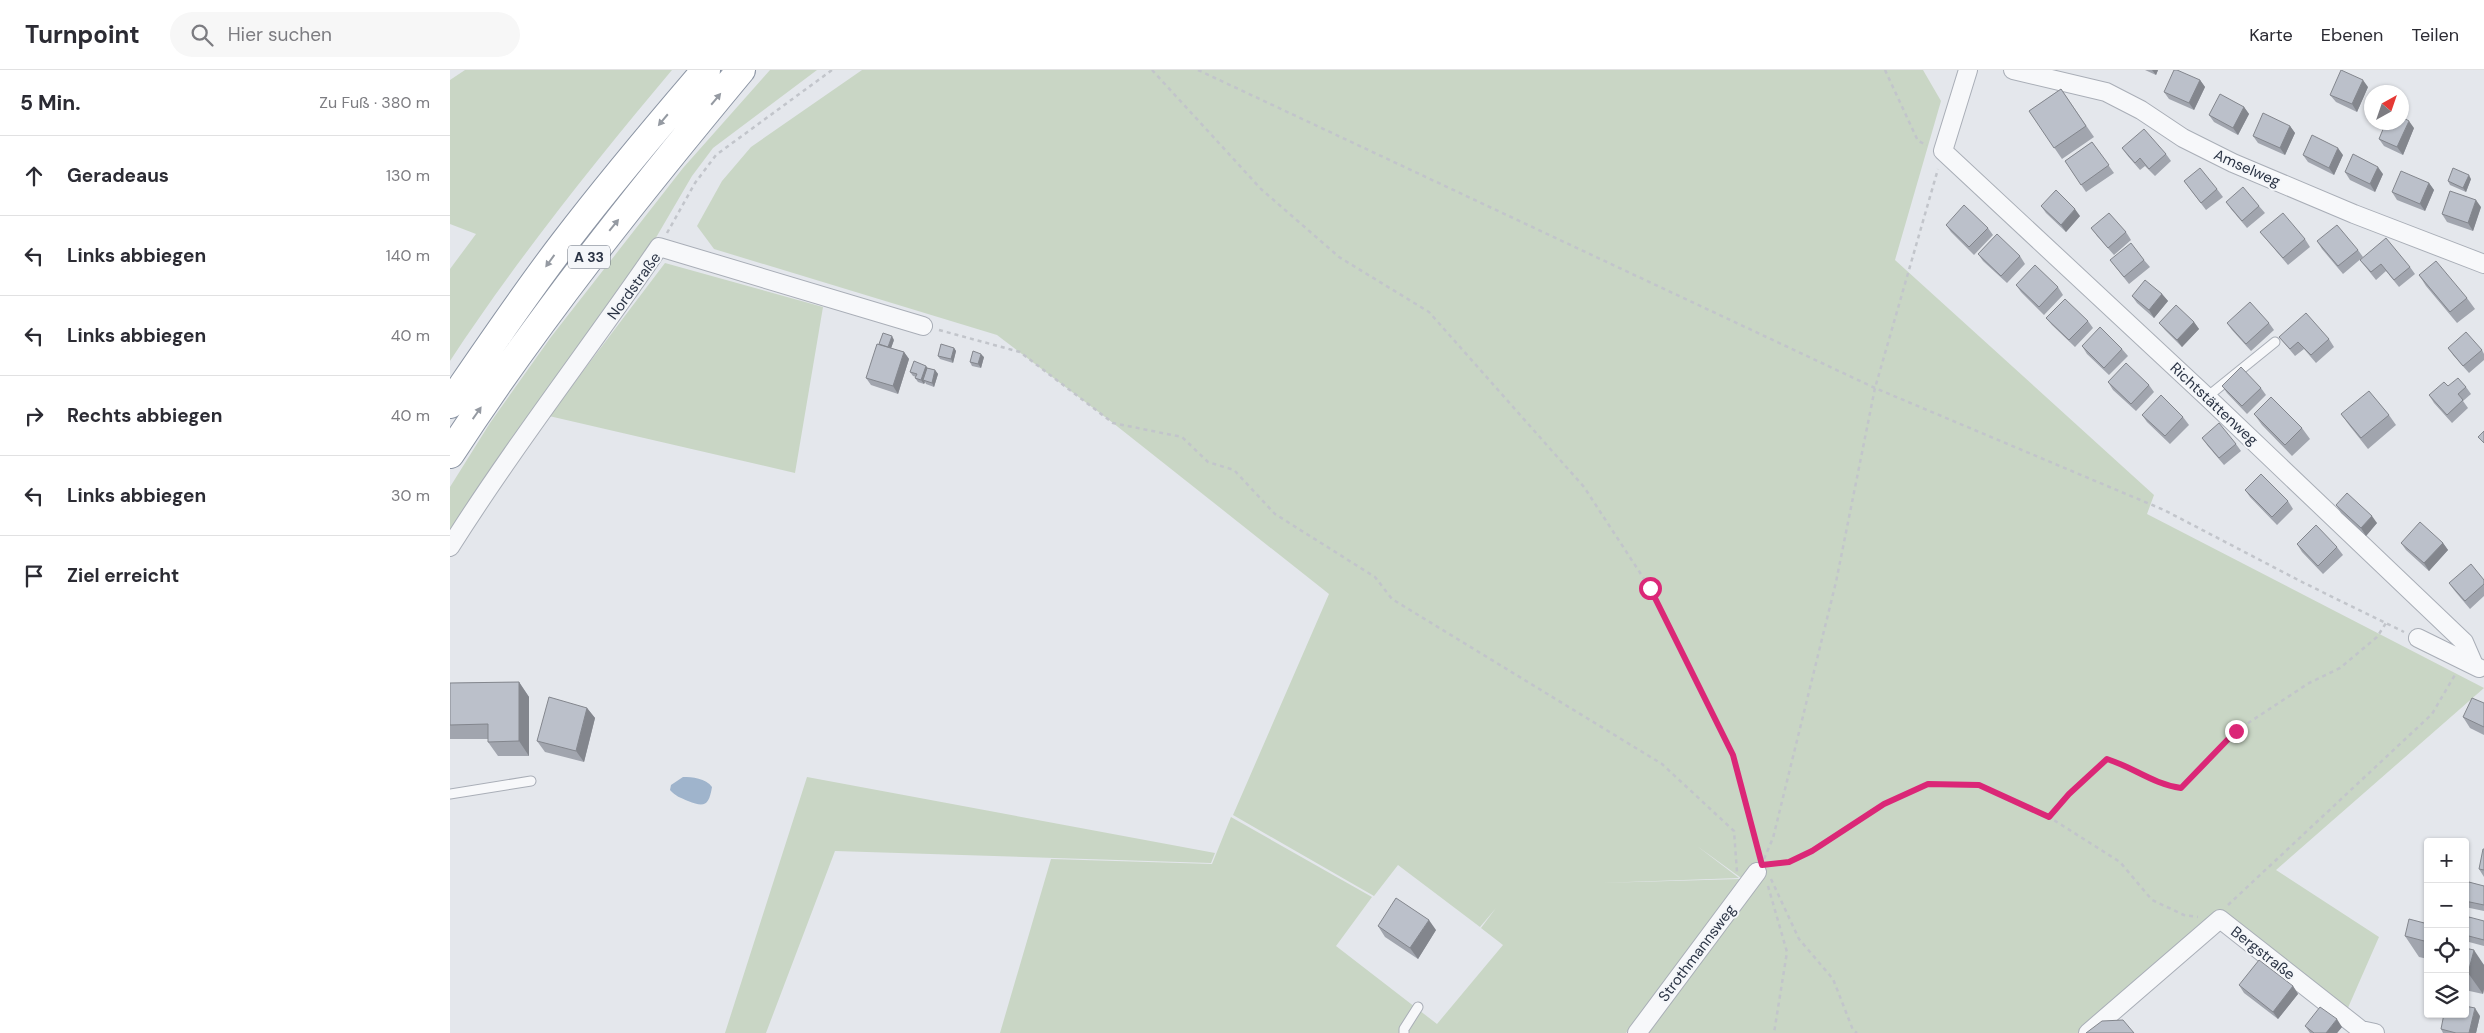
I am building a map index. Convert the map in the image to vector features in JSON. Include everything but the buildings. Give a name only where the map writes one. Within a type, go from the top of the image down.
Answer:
[{"type":"highway","name":"A 33","points":[[450,404],[563,243],[706,70]]},
{"type":"highway","name":"A 33","points":[[450,454],[521,350],[586,260],[741,70]]},
{"type":"street","points":[[1943,151],[1968,70]]},
{"type":"street","name":"Amselweg","points":[[2013,70],[2106,92],[2141,110],[2183,138],[2233,163],[2354,214],[2484,264]]},
{"type":"street","name":"Richtstättenweg","points":[[1943,151],[2207,397],[2464,642],[2474,665]]},
{"type":"street","name":"Nordstraße","points":[[450,547],[494,478],[575,368],[659,247],[923,326]]},
{"type":"street","points":[[2418,638],[2474,665]]},
{"type":"street","name":"Strothmannsweg","points":[[1636,1033],[1763,873]]},
{"type":"street","name":"Bergstraße","points":[[2088,1033],[2220,919],[2361,1030],[2375,1033]]},
{"type":"lane","points":[[2207,397],[2275,342]]},
{"type":"lane","points":[[450,794],[531,781]]},
{"type":"lane","points":[[1404,1033],[1404,1029],[1418,1008]]},
{"type":"path","points":[[659,247],[695,183],[716,155],[832,70]]},
{"type":"path","points":[[1152,70],[1261,189],[1338,257],[1429,312],[1584,487],[1650,588],[1733,755],[1763,873],[1787,952],[1774,1033]]},
{"type":"path","points":[[1198,70],[1875,388],[2164,510],[2304,583],[2418,638]]},
{"type":"path","points":[[1857,1033],[1853,1030],[1833,979],[1799,939],[1763,873],[1836,582],[1875,388],[1943,151],[1918,141],[1885,70]]},
{"type":"path","points":[[923,326],[1020,352],[1113,423],[1182,437],[1208,462],[1234,470],[1275,514],[1375,577],[1392,599],[1662,764],[1734,831],[1736,872],[1763,873],[1789,862],[1812,851],[1884,804],[1928,784],[1979,785],[2049,817],[2120,862],[2152,900],[2184,915],[2220,919],[2228,905],[2432,714],[2474,665]]},
{"type":"path","points":[[2049,817],[2069,794],[2107,759],[2129,766],[2146,778],[2163,785],[2181,788],[2236,731],[2309,683],[2340,668],[2377,637],[2386,623]]},
{"type":"green space","points":[[465,70],[672,70],[557,212],[502,286],[450,361],[450,269],[476,234],[450,224],[450,80]]},
{"type":"green space","points":[[770,70],[817,70],[713,148],[692,176],[654,241],[450,537],[450,487],[490,423],[551,337],[683,168]]},
{"type":"green space","points":[[862,70],[1923,70],[1941,101],[1895,260],[2154,495],[2147,514],[2484,688],[2276,870],[2379,937],[2347,1010],[2220,919],[2088,1033],[1646,1033],[1755,888],[1697,846],[1739,878],[1600,883],[1740,879],[1626,1033],[1000,1033],[1051,859],[1212,864],[1231,817],[1372,897],[1336,946],[1437,1024],[1503,945],[1481,928],[1496,908],[1480,927],[1398,865],[1374,896],[1233,815],[1329,594],[1113,423],[997,335],[714,249],[697,226],[722,181],[751,147]]},
{"type":"green space","points":[[665,263],[823,307],[795,473],[549,416]]},
{"type":"green space","points":[[807,777],[1215,853],[1211,863],[835,851],[766,1033],[725,1033]]},
{"type":"water","points":[[683,777],[703,780],[709,784],[712,787],[708,801],[698,804],[676,795],[670,790],[671,785]]},
{"type":"route","points":[[1650,588],[1733,755],[1762,865],[1789,862],[1812,851],[1884,804],[1928,784],[1979,785],[2049,817],[2069,794],[2107,759],[2129,766],[2146,778],[2163,785],[2181,788],[2236,731]]}]
